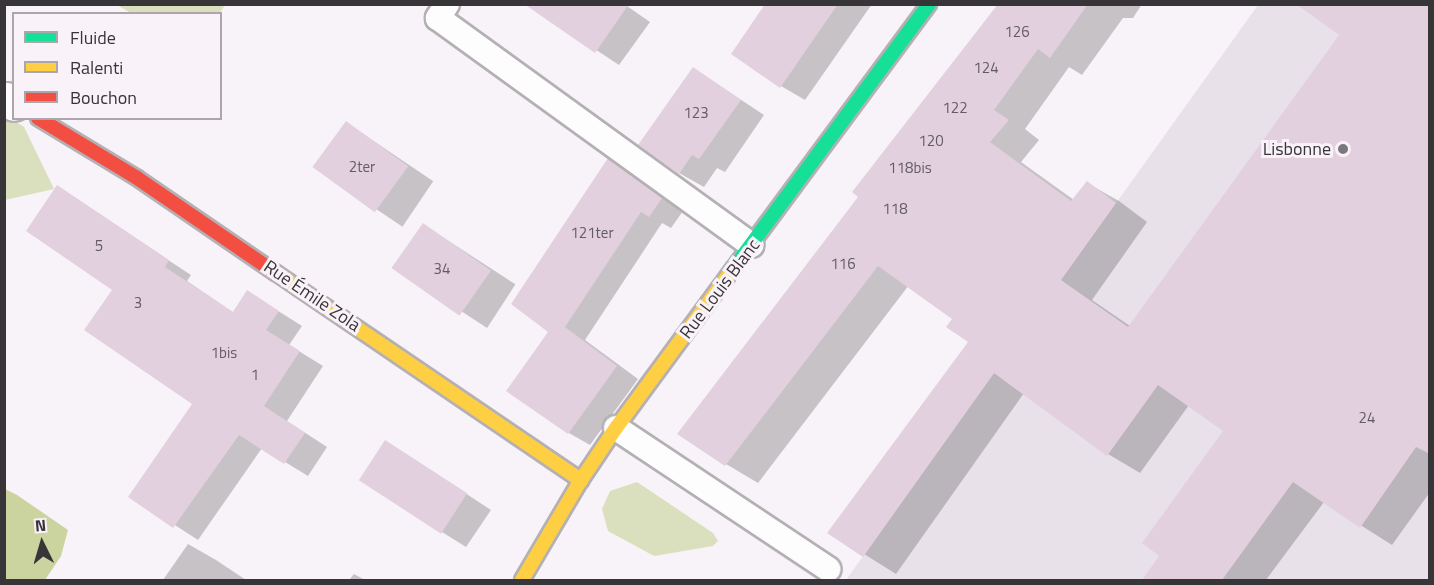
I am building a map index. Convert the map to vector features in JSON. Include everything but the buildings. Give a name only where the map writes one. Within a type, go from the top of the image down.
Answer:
[{"type":"street","name":"Rue Louis Blanc","points":[[522,580],[581,480],[616,428],[929,4]]},
{"type":"street","name":"Rue Émile Zola","points":[[41,120],[137,178],[581,480]]},
{"type":"lane","points":[[447,4],[438,18],[752,245]]},
{"type":"lane","points":[[616,428],[828,569]]},
{"type":"shaded area","points":[[1258,5],[1429,5],[1429,580],[846,580]]},
{"type":"green space","points":[[117,5],[225,5],[220,12],[129,12]]},
{"type":"green space","points":[[4,114],[24,127],[54,189],[5,200]]},
{"type":"green space","points":[[637,482],[713,533],[718,541],[713,546],[654,556],[608,531],[602,509],[610,491]]},
{"type":"green space","points":[[5,489],[68,530],[61,556],[45,580],[5,580]]},
{"type":"traffic: fast","points":[[733,269],[929,4]]},
{"type":"traffic: slow","points":[[522,580],[581,480],[616,428],[733,269]]},
{"type":"traffic: slow","points":[[276,273],[581,480]]},
{"type":"traffic: jam","points":[[41,120],[137,178],[276,273]]},
{"type":"place","name":"Lisbonne","points":[[1343,149]]}]
